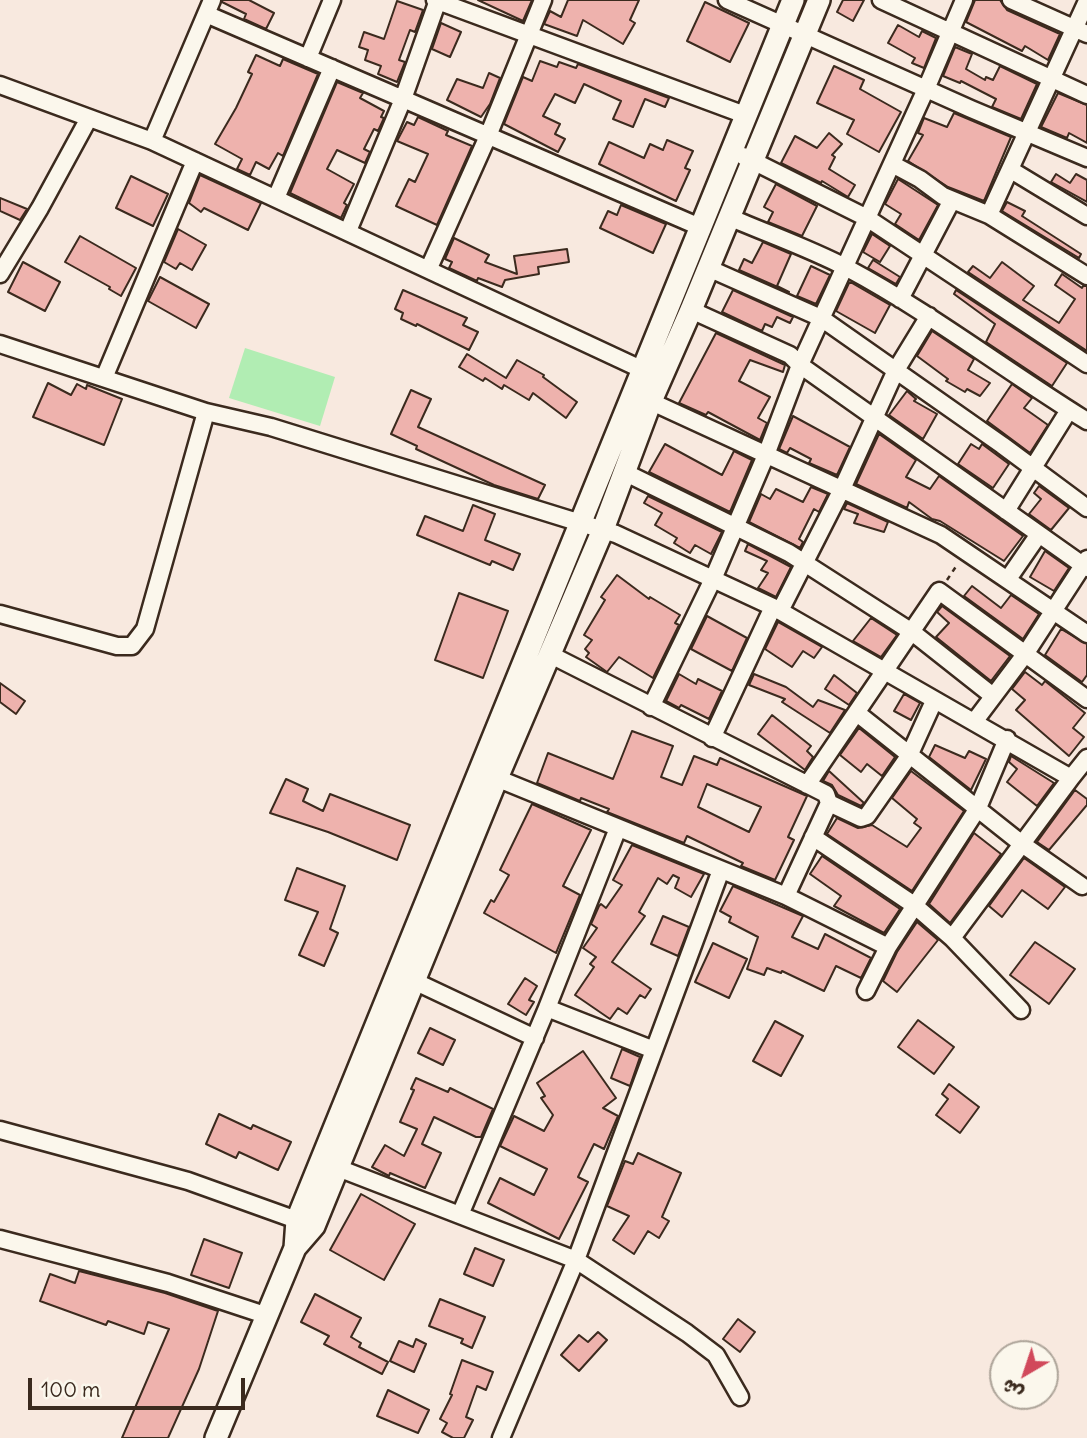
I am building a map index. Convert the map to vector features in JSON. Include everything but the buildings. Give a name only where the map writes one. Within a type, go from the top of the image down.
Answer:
[{"type":"main road","points":[[216,1438],[489,775],[549,654],[602,532],[624,472],[642,397],[643,370],[793,0]]},
{"type":"main road","points":[[305,1223],[338,1168],[414,981],[581,524],[642,397],[691,310],[818,0]]},
{"type":"street","points":[[308,58],[332,0]]},
{"type":"street","points":[[348,231],[403,99],[437,0],[745,115]]},
{"type":"street","points":[[429,268],[488,136],[543,0]]},
{"type":"street","points":[[727,0],[1087,158]]},
{"type":"street","points":[[881,0],[1087,95]]},
{"type":"street","points":[[651,706],[713,579],[766,455],[800,365],[964,0]]},
{"type":"street","points":[[1011,0],[1081,31]]},
{"type":"street","points":[[989,215],[1052,80],[1081,31],[1087,1]]},
{"type":"street","points":[[152,141],[209,7],[308,58],[700,227]]},
{"type":"street","points":[[276,198],[332,68]]},
{"type":"street","points":[[0,85],[152,141],[643,370]]},
{"type":"street","points":[[0,274],[89,118]]},
{"type":"street","points":[[730,151],[752,159],[867,218],[1087,364]]},
{"type":"street","points":[[104,378],[195,161]]},
{"type":"street","points":[[892,164],[951,200],[989,215],[1087,276]]},
{"type":"street","points":[[1011,170],[1087,216]]},
{"type":"street","points":[[900,299],[951,200]]},
{"type":"street","points":[[729,217],[846,267],[929,316],[1087,421]]},
{"type":"street","points":[[708,268],[821,318],[1087,508]]},
{"type":"street","points":[[691,310],[783,350],[800,365],[1006,511],[1086,564],[1052,609],[1026,653],[974,722]]},
{"type":"street","points":[[712,738],[842,489],[896,370],[929,316]]},
{"type":"street","points":[[0,344],[206,412],[271,427],[602,532],[616,534],[777,609],[1071,778]]},
{"type":"street","points":[[642,397],[941,535],[967,550],[1087,634]]},
{"type":"street","points":[[1006,511],[1069,410]]},
{"type":"street","points":[[0,614],[117,646],[132,646],[145,629],[206,412]]},
{"type":"street","points":[[624,472],[736,525],[805,563],[912,632],[993,696]]},
{"type":"street","points":[[1008,579],[1040,534]]},
{"type":"street","points":[[807,785],[939,591],[1087,699]]},
{"type":"street","points":[[549,654],[826,794],[829,803],[786,896]]},
{"type":"street","points":[[829,803],[861,818],[867,816],[909,756],[934,701]]},
{"type":"street","points":[[857,713],[1022,844],[1082,886]]},
{"type":"street","points":[[866,991],[888,947],[978,808],[1007,739]]},
{"type":"street","points":[[952,938],[1087,758]]},
{"type":"street","points":[[489,775],[786,896],[888,947]]},
{"type":"street","points":[[460,1215],[535,1038],[618,828]]},
{"type":"street","points":[[813,838],[914,905],[952,938],[1021,1010]]},
{"type":"street","points":[[501,1438],[576,1260],[721,870]]},
{"type":"street","points":[[414,981],[535,1038]]},
{"type":"street","points":[[547,1008],[654,1050]]},
{"type":"street","points":[[0,1130],[188,1181],[305,1223]]},
{"type":"street","points":[[338,1168],[576,1260],[716,1355],[740,1398]]},
{"type":"street","points":[[0,1239],[168,1283],[268,1316]]},
{"type":"path","points":[[939,591],[967,550]]},
{"type":"green space","points":[[245,348],[335,377],[320,426],[229,398]]}]
